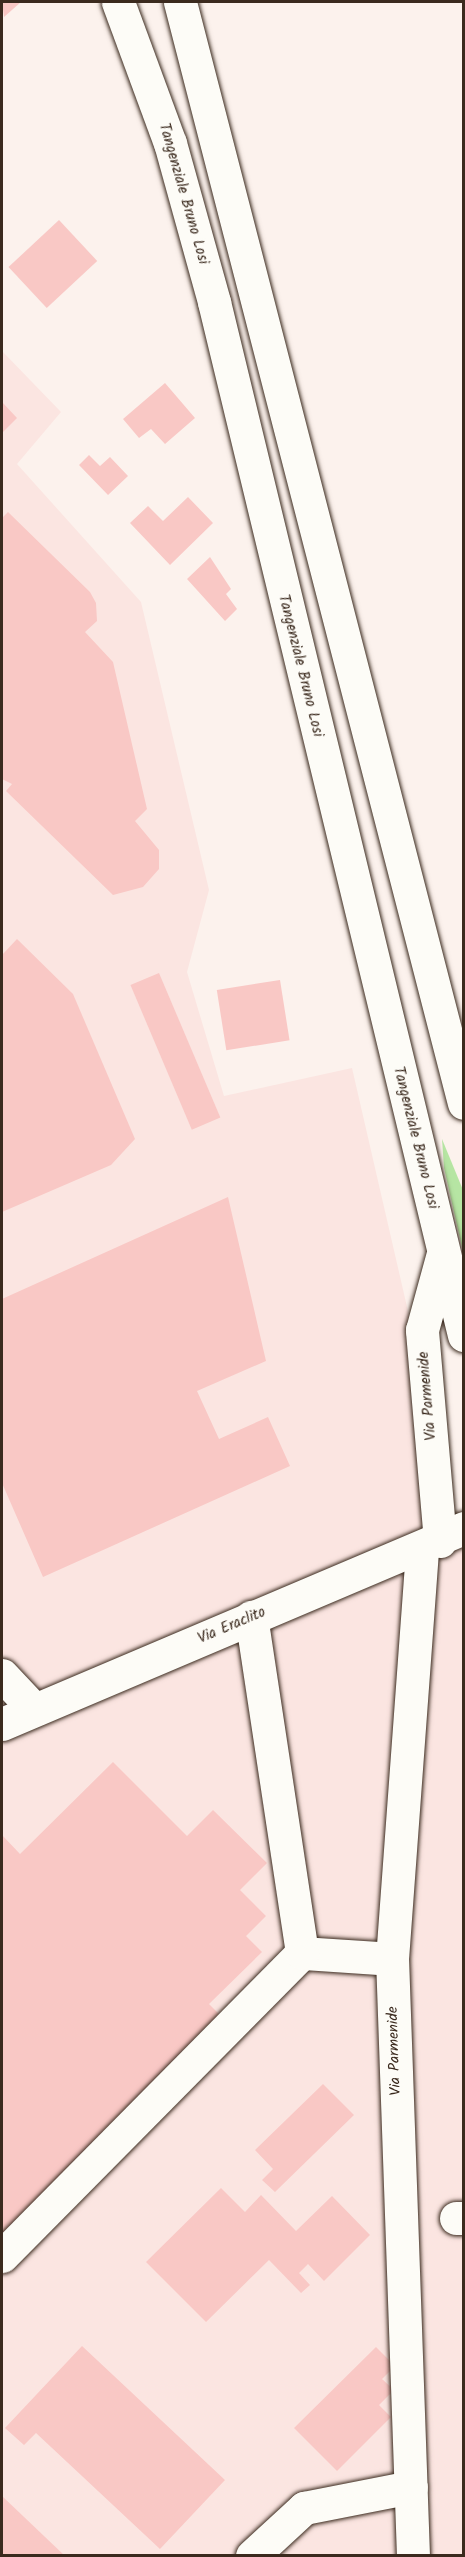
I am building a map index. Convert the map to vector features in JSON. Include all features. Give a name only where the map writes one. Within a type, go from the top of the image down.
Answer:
[{"type":"main road","name":"Tangenziale Bruno Losi","points":[[118,2],[170,143],[214,302],[464,1335]]},
{"type":"main road","points":[[180,2],[464,1103]]},
{"type":"main road","name":"Via Parmenide","points":[[413,2556],[392,1959],[442,1539],[422,1330],[443,1253]]},
{"type":"main road","name":"Via Eraclito","points":[[2,1724],[34,1708],[442,1539]]},
{"type":"main road","points":[[251,1617],[302,1953]]},
{"type":"main road","points":[[2,1675],[34,1708]]},
{"type":"main road","points":[[2,2256],[302,1953],[392,1959]]},
{"type":"main road","points":[[252,2556],[304,2508],[411,2487]]},
{"type":"shaded area","points":[[2,351],[61,412],[17,464],[141,602],[209,890],[187,972],[224,1096],[352,1068],[463,1550],[463,2555],[2,2555]]},
{"type":"green space","points":[[442,1139],[463,1190],[463,1252],[444,1168]]},
{"type":"building","points":[[2,2],[21,2],[4,17]]},
{"type":"building","points":[[59,220],[97,261],[47,308],[9,267]]},
{"type":"building","points":[[165,383],[195,418],[165,444],[151,429],[139,438],[123,419]]},
{"type":"building","points":[[2,402],[17,418],[2,433]]},
{"type":"building","points":[[89,455],[100,466],[110,457],[128,476],[108,495],[79,465]]},
{"type":"building","points":[[188,497],[213,523],[170,565],[130,523],[148,506],[163,521]]},
{"type":"building","points":[[8,512],[90,592],[96,603],[97,621],[85,632],[113,662],[147,809],[135,821],[159,850],[159,869],[143,887],[113,895],[6,791],[12,784],[2,779],[2,518]]},
{"type":"building","points":[[210,557],[231,589],[226,594],[237,609],[225,621],[187,579]]},
{"type":"building","points":[[17,939],[73,994],[135,1139],[111,1165],[2,1212],[2,955]]},
{"type":"building","points":[[159,973],[220,1118],[192,1130],[130,985]]},
{"type":"building","points":[[280,980],[290,1040],[226,1050],[217,990]]},
{"type":"building","points":[[228,1197],[266,1361],[197,1391],[219,1439],[268,1417],[290,1466],[43,1577],[2,1483],[2,1299]]},
{"type":"building","points":[[113,1762],[187,1836],[213,1810],[267,1863],[240,1890],[266,1916],[246,1936],[262,1952],[209,2004],[229,2024],[2,2234],[2,1835],[20,1854]]},
{"type":"building","points":[[323,2084],[354,2115],[275,2192],[262,2180],[273,2169],[255,2150]]},
{"type":"building","points":[[221,2188],[245,2212],[261,2195],[296,2231],[332,2196],[370,2235],[324,2281],[308,2264],[299,2273],[310,2285],[301,2293],[269,2260],[206,2322],[146,2262]]},
{"type":"building","points":[[82,2346],[225,2480],[160,2549],[36,2433],[24,2445],[5,2428]]},
{"type":"building","points":[[376,2347],[395,2366],[382,2379],[394,2390],[379,2405],[391,2417],[337,2471],[294,2428]]},
{"type":"building","points":[[2,2496],[65,2556],[2,2556]]}]
